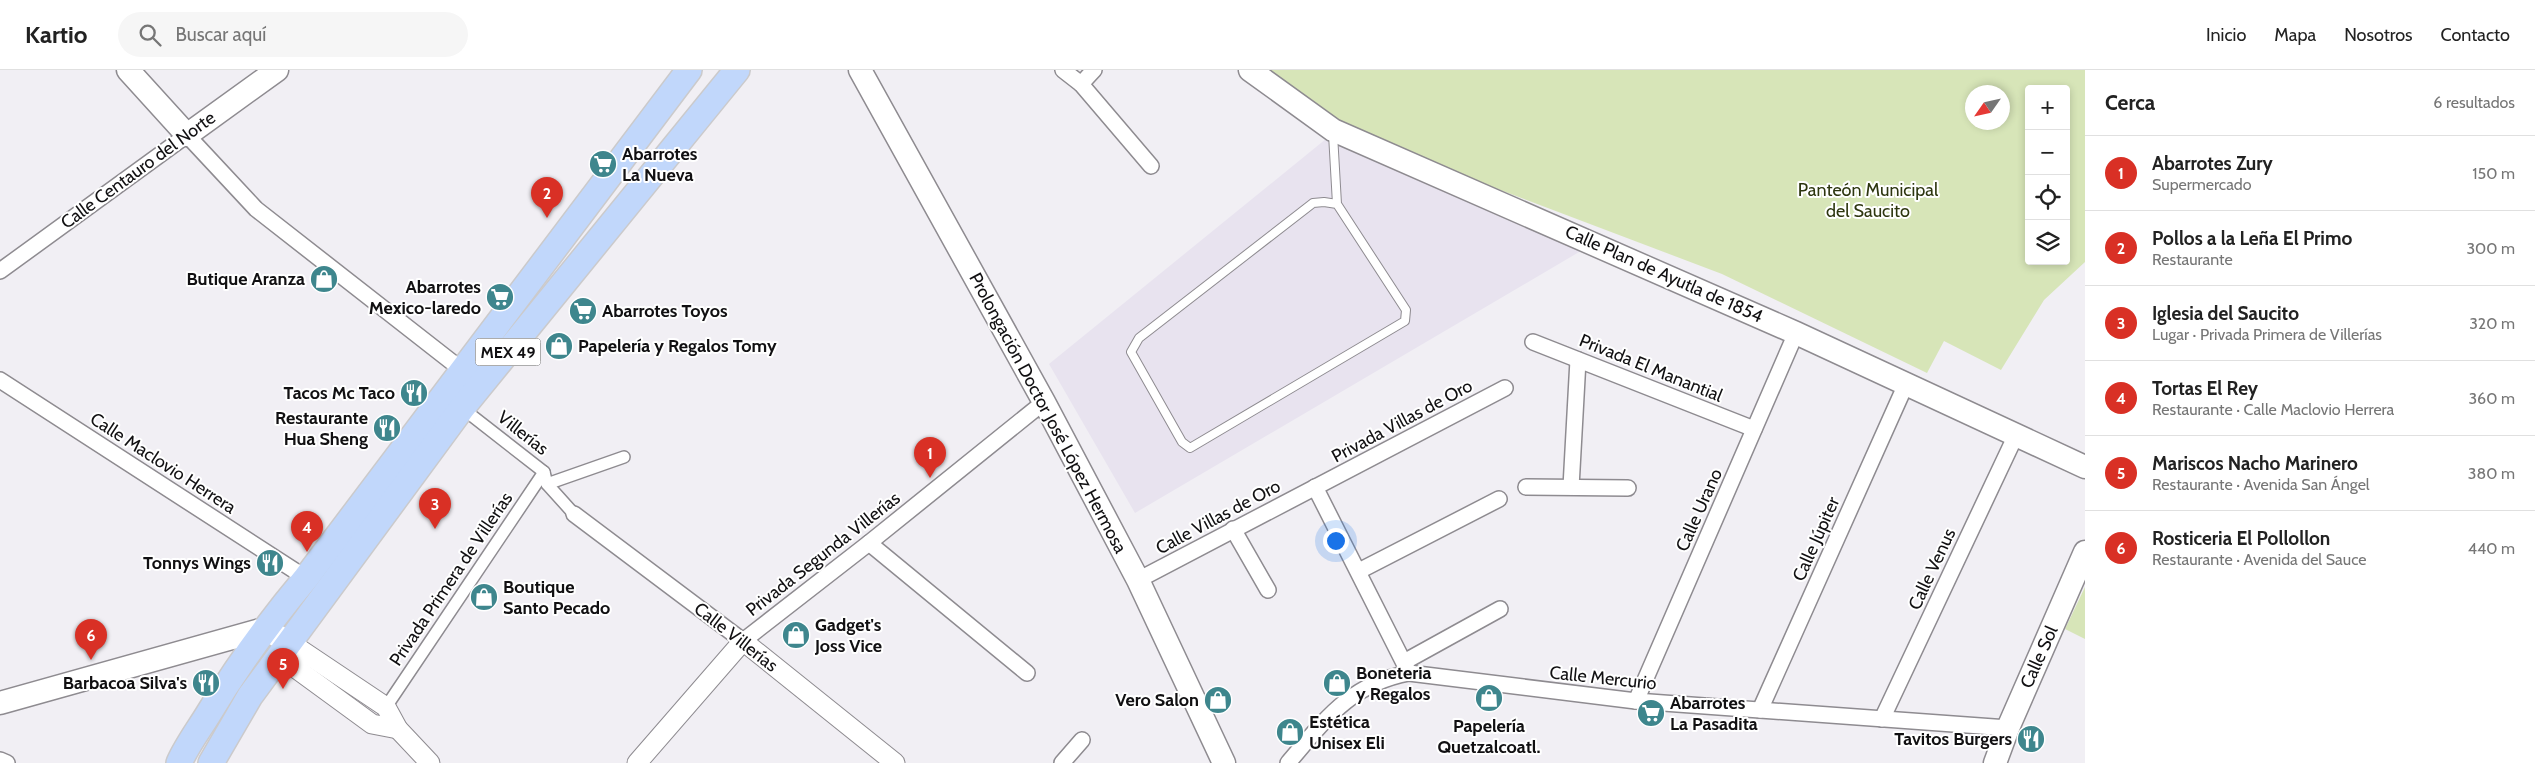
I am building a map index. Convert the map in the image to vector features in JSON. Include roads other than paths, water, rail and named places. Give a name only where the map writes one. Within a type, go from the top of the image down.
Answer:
[{"type":"main road","points":[[128,70],[187,134]]},
{"type":"main road","name":"Calle Centauro del Norte","points":[[187,134],[277,70]]},
{"type":"main road","name":"MEX 49","points":[[179,763],[226,685],[252,637],[306,578],[689,70]]},
{"type":"main road","name":"MEX 49","points":[[211,763],[250,696],[462,408],[737,70]]},
{"type":"main road","name":"Prolongación Doctor José López Hermosa","points":[[860,70],[1044,402],[1138,580],[1224,763]]},
{"type":"main road","name":"Calle Plan de Ayutla de 1854","points":[[1250,70],[1333,130],[1796,333],[2085,467]]},
{"type":"main road","name":"Calle Sol","points":[[1995,763],[2008,728],[2082,563]]},
{"type":"main road","points":[[0,703],[252,637],[284,649]]},
{"type":"street","points":[[1063,70],[1080,84],[1151,166]]},
{"type":"street","points":[[1080,84],[1094,70]]},
{"type":"street","name":"Calle Centauro del Norte","points":[[0,271],[187,134]]},
{"type":"street","points":[[187,134],[256,209],[462,370]]},
{"type":"street","name":"Calle Urano","points":[[1636,701],[1796,333]]},
{"type":"street","name":"Privada El Manantial","points":[[1533,342],[1754,429]]},
{"type":"street","points":[[1571,487],[1578,360]]},
{"type":"street","name":"Calle Maclovio Herrera","points":[[0,380],[306,578]]},
{"type":"street","name":"Calle Júpiter","points":[[1760,710],[1906,384]]},
{"type":"street","name":"Privada Villas de Oro","points":[[1315,487],[1505,388]]},
{"type":"street","name":"Privada Segunda Villerías","points":[[743,642],[1044,402]]},
{"type":"street","name":"Villerías","points":[[462,408],[545,478],[574,514]]},
{"type":"street","name":"Calle Venus","points":[[1882,719],[2016,435]]},
{"type":"street","points":[[545,478],[624,457]]},
{"type":"street","name":"Privada Primera de Villerías","points":[[386,707],[545,478]]},
{"type":"street","points":[[1315,487],[1407,667],[1500,608]]},
{"type":"street","name":"Calle Villas de Oro","points":[[1138,580],[1315,487]]},
{"type":"street","points":[[1526,487],[1628,488]]},
{"type":"street","points":[[1359,571],[1498,498]]},
{"type":"street","name":"Calle Villerías","points":[[574,514],[743,642],[895,763]]},
{"type":"street","points":[[1233,530],[1268,590]]},
{"type":"street","points":[[869,543],[1027,673]]},
{"type":"street","points":[[637,763],[743,642]]},
{"type":"street","points":[[284,649],[386,707],[398,729],[430,763]]},
{"type":"street","points":[[284,649],[372,724],[398,729]]},
{"type":"street","name":"Calle Mercurio","points":[[1288,763],[1335,709],[1350,696],[1407,667],[1636,701],[2008,728]]},
{"type":"street","points":[[1062,763],[1082,740]]},
{"type":"street","points":[[0,760],[7,763]]},
{"type":"lane","points":[[1333,130],[1337,204],[1406,310],[1405,321],[1190,448],[1182,442],[1131,352],[1139,338],[1313,204],[1324,202],[1337,204]]},
{"type":"place","name":"Abarrotes La Nueva","points":[[603,164]]},
{"type":"place","name":"Pollos a la Leña El Primo","points":[[547,218]]},
{"type":"place","name":"Butique Aranza","points":[[324,279]]},
{"type":"place","name":"Abarrotes Mexico-laredo","points":[[500,297]]},
{"type":"place","name":"Abarrotes Toyos","points":[[583,311]]},
{"type":"place","name":"Papelería y Regalos Tomy","points":[[559,346]]},
{"type":"place","name":"Tacos Mc Taco","points":[[414,393]]},
{"type":"place","name":"Restaurante Hua Sheng","points":[[387,428]]},
{"type":"place","name":"Abarrotes Zury","points":[[930,478]]},
{"type":"place","name":"Iglesia del Saucito","points":[[435,529]]},
{"type":"place","name":"Tortas El Rey","points":[[307,552]]},
{"type":"place","name":"Tonnys Wings","points":[[270,563]]},
{"type":"place","name":"Boutique Santo Pecado","points":[[484,597]]},
{"type":"place","name":"Gadget's Joss Vice","points":[[796,635]]},
{"type":"place","name":"Rosticeria El Pollollon","points":[[91,660]]},
{"type":"place","name":"Barbacoa Silva's","points":[[206,683]]},
{"type":"place","name":"Boneteria y Regalos","points":[[1337,683]]},
{"type":"place","name":"Mariscos Nacho Marinero","points":[[283,689]]},
{"type":"place","name":"Papelería Quetzalcoatl.","points":[[1489,698]]},
{"type":"place","name":"Vero Salon","points":[[1218,700]]},
{"type":"place","name":"Abarrotes La Pasadita","points":[[1651,713]]},
{"type":"place","name":"Estética Unisex Eli","points":[[1290,732]]},
{"type":"place","name":"Tavitos Burgers","points":[[2031,739]]},
{"type":"park label","name":"Panteón Municipal del Saucito","points":[[1868,200]]}]
